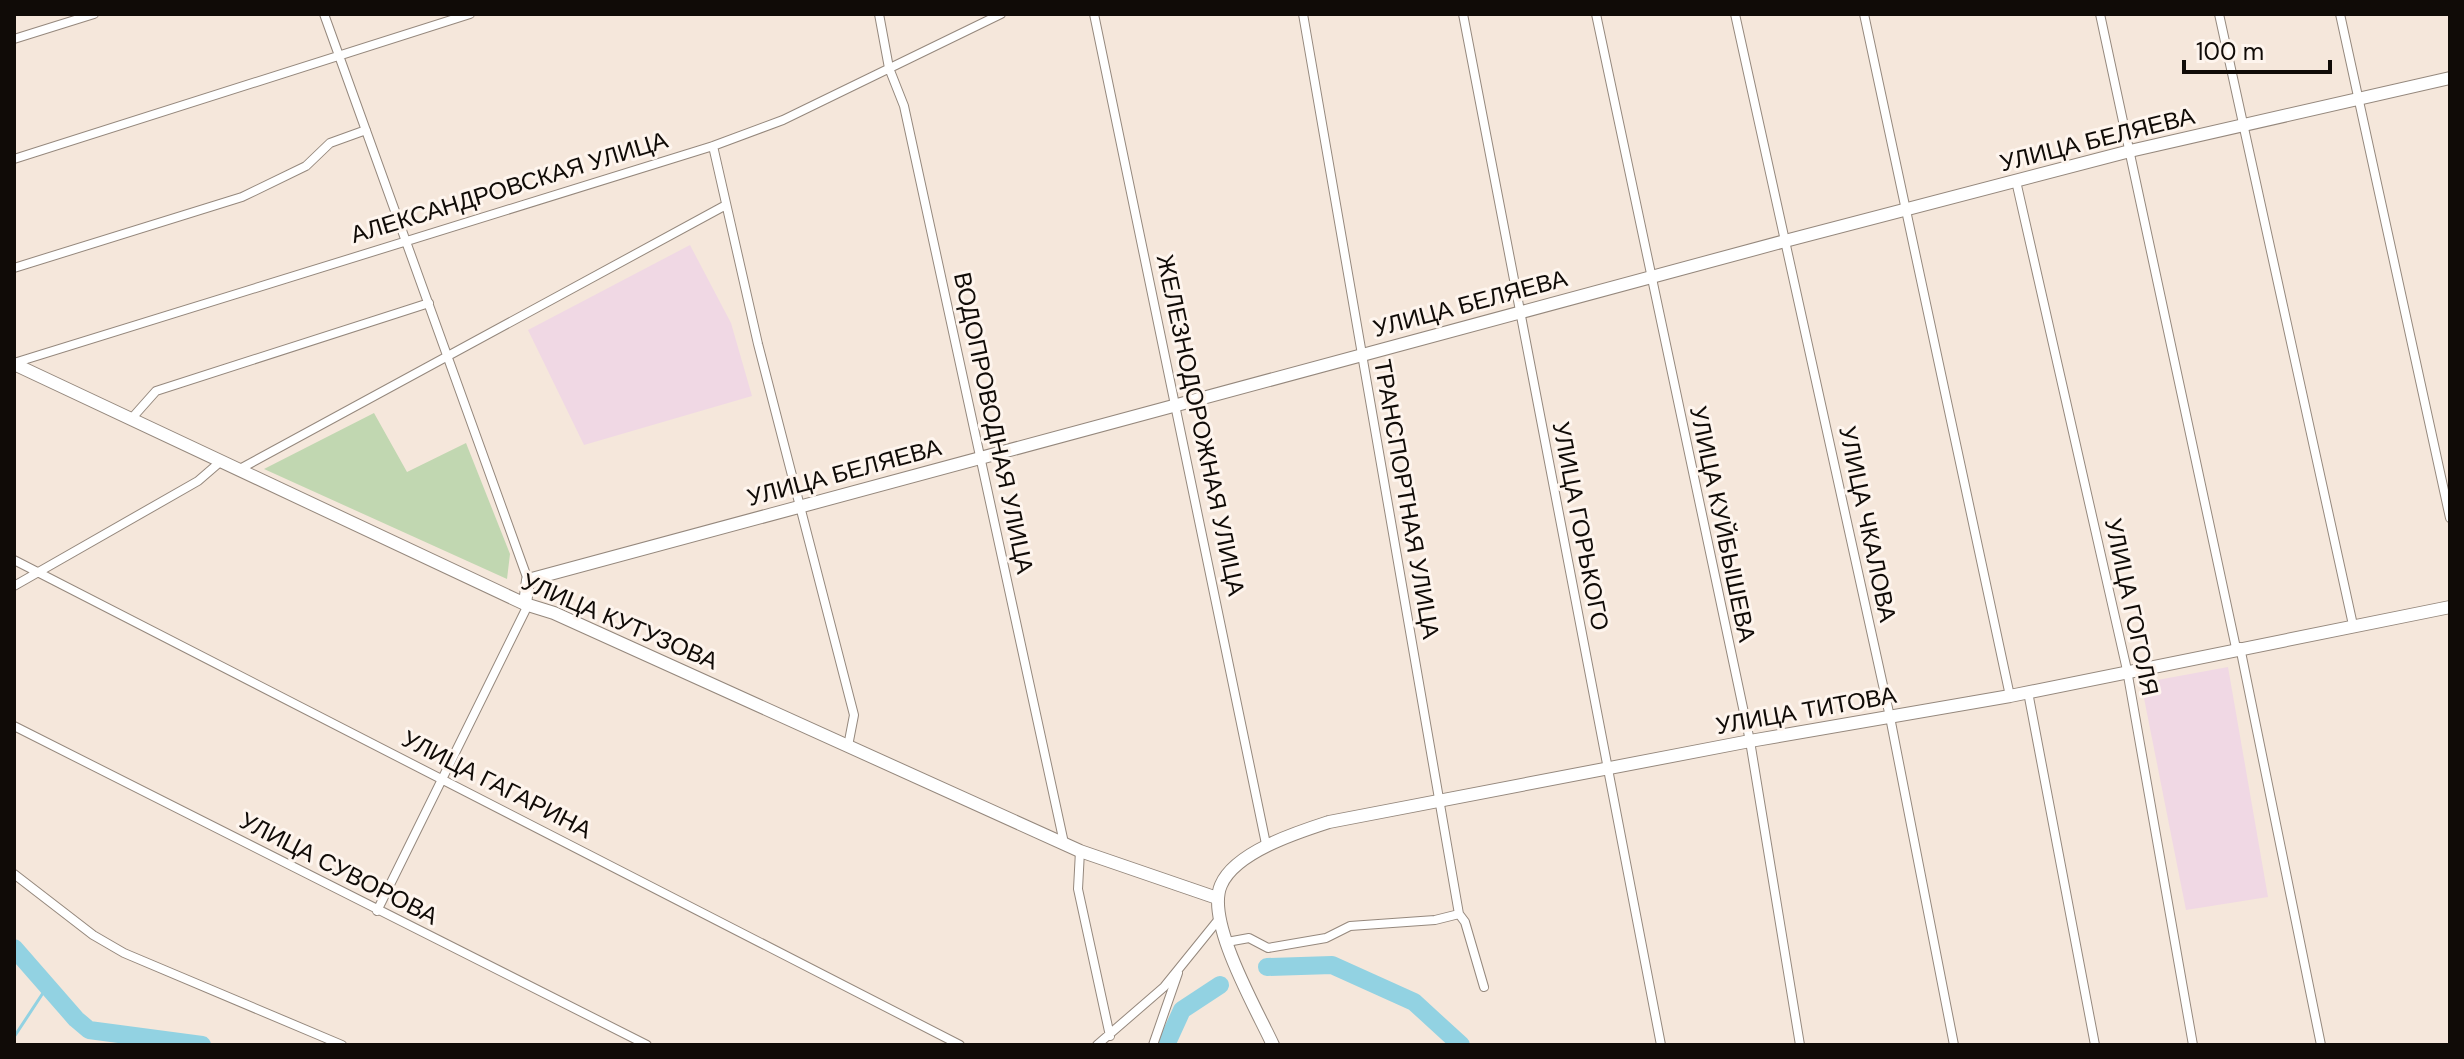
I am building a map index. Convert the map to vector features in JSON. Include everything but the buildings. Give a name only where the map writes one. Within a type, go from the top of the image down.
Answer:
[{"type":"main road","name":"УЛИЦА БЕЛЯЕВА","points":[[528,580],[1785,241],[2130,151],[2450,78]]},
{"type":"main road","name":"УЛИЦА КУТУЗОВА","points":[[14,363],[526,604],[554,613],[1080,851],[1217,898]]},
{"type":"main road","points":[[526,604],[528,580]]},
{"type":"main road","name":"УЛИЦА ТИТОВА","points":[[1217,898],[1222,882],[1266,844],[1329,822],[1750,741],[2010,696],[2450,607]]},
{"type":"main road","points":[[1217,898],[1219,919],[1227,942],[1273,1045]]},
{"type":"street","points":[[14,39],[94,14]]},
{"type":"street","points":[[324,14],[528,580]]},
{"type":"street","points":[[14,159],[470,14]]},
{"type":"street","name":"ВОДОПРОВОДНАЯ УЛИЦА","points":[[879,14],[889,68],[904,106],[1064,843]]},
{"type":"street","name":"АЛЕКСАНДРОВСКАЯ УЛИЦА","points":[[14,363],[713,146],[783,120],[1001,14]]},
{"type":"street","name":"ЖЕЛЕЗНОДОРОЖНАЯ УЛИЦА","points":[[1094,14],[1266,844]]},
{"type":"street","name":"ТРАНСПОРТНАЯ УЛИЦА","points":[[1303,14],[1459,914],[1465,922],[1484,987]]},
{"type":"street","name":"УЛИЦА ГОРЬКОГО","points":[[1463,14],[1661,1045]]},
{"type":"street","name":"УЛИЦА КУЙБЫШЕВА","points":[[1596,14],[1750,741],[1800,1045]]},
{"type":"street","name":"УЛИЦА ЧКАЛОВА","points":[[1735,14],[1890,717],[1954,1045]]},
{"type":"street","points":[[1864,14],[2010,696]]},
{"type":"street","points":[[2100,14],[2321,1045]]},
{"type":"street","points":[[2219,14],[2353,625]]},
{"type":"street","points":[[2340,14],[2450,518]]},
{"type":"street","points":[[14,268],[242,197],[306,166],[330,143],[366,130]]},
{"type":"street","points":[[713,146],[799,507],[854,715],[848,746]]},
{"type":"street","name":"УЛИЦА ГОГОЛЯ","points":[[2016,181],[2127,670],[2193,1045]]},
{"type":"street","points":[[238,470],[726,205]]},
{"type":"street","points":[[132,418],[156,391],[429,303]]},
{"type":"street","points":[[14,586],[198,481],[220,462]]},
{"type":"street","name":"УЛИЦА ГАГАРИНА","points":[[14,560],[960,1045]]},
{"type":"street","points":[[377,911],[526,604]]},
{"type":"street","points":[[2028,692],[2095,1045]]},
{"type":"street","name":"УЛИЦА СУВОРОВА","points":[[14,726],[647,1045]]},
{"type":"street","points":[[1080,851],[1078,889],[1110,1036]]},
{"type":"street","points":[[14,874],[93,935],[124,953],[342,1045]]},
{"type":"street","points":[[1227,942],[1249,938],[1268,948],[1326,938],[1350,926],[1435,920],[1459,914]]},
{"type":"street","points":[[1097,1045],[1164,987],[1219,919]]},
{"type":"street","points":[[1153,1045],[1181,965]]},
{"type":"shaded area","points":[[690,245],[731,323],[752,396],[584,445],[528,330]]},
{"type":"shaded area","points":[[2228,667],[2268,897],[2186,910],[2141,683]]},
{"type":"green space","points":[[374,413],[407,472],[466,443],[510,554],[507,579],[264,469]]},
{"type":"waterway","points":[[14,948],[89,1030],[202,1045]]},
{"type":"waterway","points":[[1267,967],[1332,965],[1414,1002],[1461,1045]]},
{"type":"waterway","points":[[14,1037],[43,993],[41,979]]},
{"type":"waterway","points":[[1166,1045],[1182,1010],[1220,985]]}]
